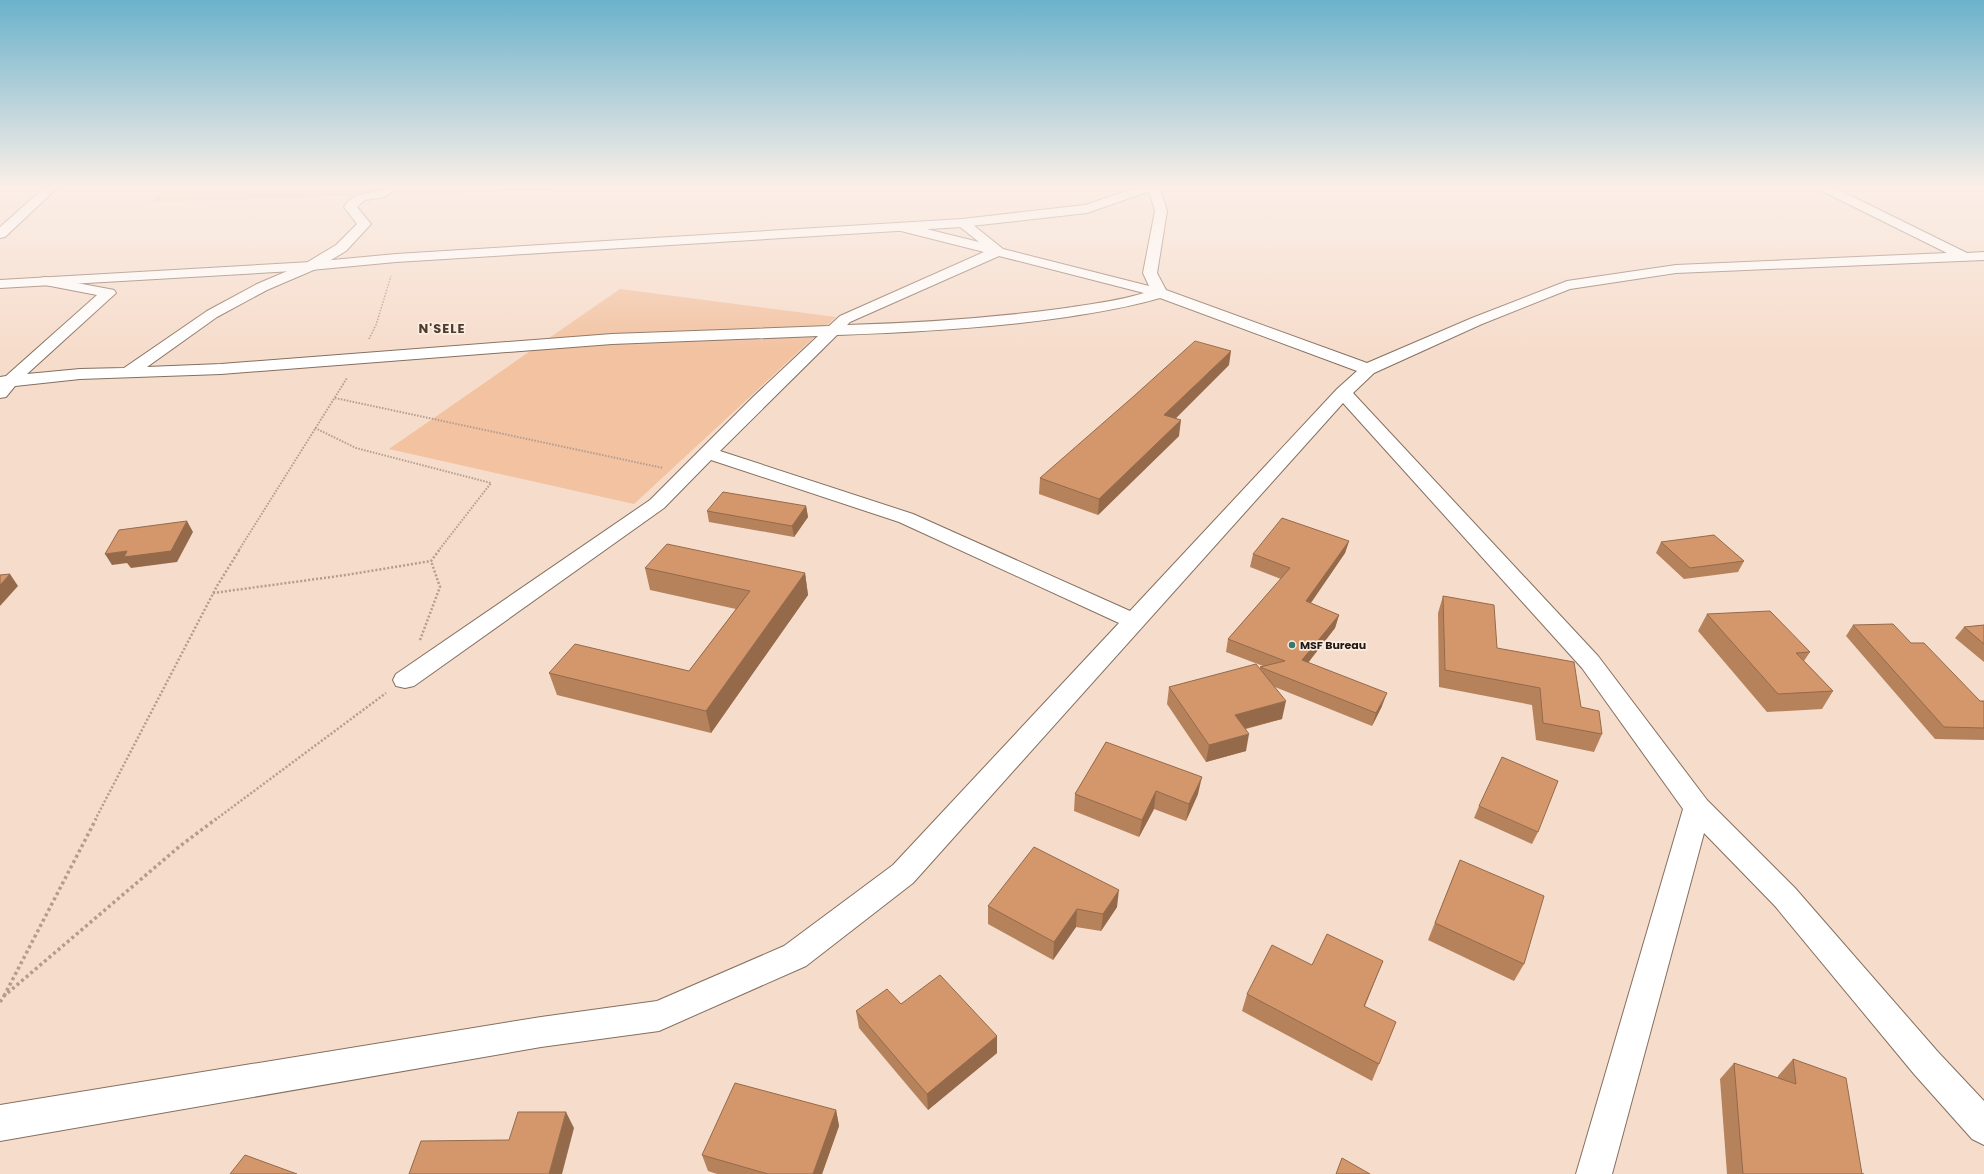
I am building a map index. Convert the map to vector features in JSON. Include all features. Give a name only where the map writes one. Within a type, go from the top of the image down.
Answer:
[{"type":"street","points":[[128,373],[212,314],[262,287],[310,266],[341,248],[346,243]]},
{"type":"street","points":[[0,284],[310,266],[396,258],[653,243]]},
{"type":"street","points":[[964,243],[1160,293],[1368,369]]},
{"type":"street","points":[[987,243],[998,251]]},
{"type":"street","points":[[1155,243],[1150,274],[1160,293]]},
{"type":"street","points":[[1936,243],[1984,266]]},
{"type":"street","points":[[405,680],[657,504],[707,453],[845,320],[998,251]]},
{"type":"street","points":[[0,1123],[541,1032],[659,1016],[795,956],[903,874],[1343,393],[1368,369],[1477,321],[1567,285],[1676,268],[1984,256]]},
{"type":"street","points":[[3,385],[109,293],[45,281]]},
{"type":"street","points":[[3,385],[80,374],[221,369],[612,339],[736,336],[834,330],[928,327],[1041,316],[1128,303],[1160,293]]},
{"type":"street","points":[[1343,393],[1590,662],[1697,808],[1785,897],[1926,1063],[1984,1127]]},
{"type":"street","points":[[707,453],[906,518],[1135,622]]},
{"type":"street","points":[[1594,1174],[1697,808]]},
{"type":"path","points":[[0,1002],[213,593],[359,358],[376,326],[396,258]]},
{"type":"path","points":[[335,398],[688,473]]},
{"type":"path","points":[[213,593],[431,562],[491,483],[356,448],[315,428]]},
{"type":"path","points":[[4,996],[180,846],[405,680],[440,587],[431,562]]},
{"type":"shaded area","points":[[620,289],[836,317],[634,504],[389,449]]},
{"type":"building","points":[[1195,341],[1231,351],[1164,415],[1181,420],[1099,499],[1040,478],[1134,396]]},
{"type":"building","points":[[723,492],[806,506],[792,526],[707,511]]},
{"type":"building","points":[[1282,518],[1349,541],[1306,601],[1339,615],[1302,660],[1387,693],[1376,713],[1260,667],[1285,661],[1228,639],[1290,568],[1253,554]]},
{"type":"building","points":[[187,521],[171,551],[124,557],[127,551],[105,554],[119,530]]},
{"type":"building","points":[[1714,535],[1744,561],[1690,568],[1661,542]]},
{"type":"building","points":[[667,544],[805,573],[706,711],[549,673],[575,644],[689,671],[750,591],[645,568]]},
{"type":"building","points":[[10,574],[0,585],[0,575]]},
{"type":"building","points":[[1443,596],[1494,605],[1497,648],[1574,662],[1581,707],[1599,711],[1602,734],[1543,723],[1540,688],[1445,670]]},
{"type":"building","points":[[1770,611],[1810,652],[1796,653],[1833,691],[1778,694],[1707,614]]},
{"type":"building","points":[[1893,624],[1911,643],[1924,643],[1980,701],[1984,701],[1984,728],[1944,727],[1853,625]]},
{"type":"building","points":[[1984,625],[1984,644],[1964,627]]},
{"type":"building","points":[[1256,664],[1286,701],[1235,715],[1249,734],[1209,745],[1169,687]]},
{"type":"building","points":[[1106,742],[1202,777],[1189,804],[1156,791],[1142,820],[1075,794]]},
{"type":"building","points":[[1502,757],[1558,781],[1538,832],[1479,806]]},
{"type":"building","points":[[1034,847],[1119,890],[1103,914],[1077,909],[1054,942],[988,906]]},
{"type":"building","points":[[1460,860],[1544,896],[1524,964],[1435,923]]},
{"type":"building","points":[[1327,934],[1383,961],[1364,1006],[1396,1022],[1379,1064],[1247,994],[1272,945],[1312,965]]},
{"type":"building","points":[[940,975],[997,1036],[927,1094],[856,1011],[887,989],[901,1004]]},
{"type":"building","points":[[1793,1059],[1846,1078],[1862,1174],[1743,1174],[1734,1063],[1796,1084]]},
{"type":"building","points":[[735,1083],[836,1110],[813,1174],[768,1174],[702,1155]]},
{"type":"building","points":[[518,1112],[566,1112],[549,1174],[409,1174],[421,1141],[509,1140]]},
{"type":"building","points":[[245,1155],[297,1174],[230,1174]]},
{"type":"building","points":[[1342,1158],[1370,1174],[1336,1174]]},
{"type":"place","name":"MSF Bureau","points":[[1292,645]]},
{"type":"district","name":"N'SELE","points":[[442,328]]}]
